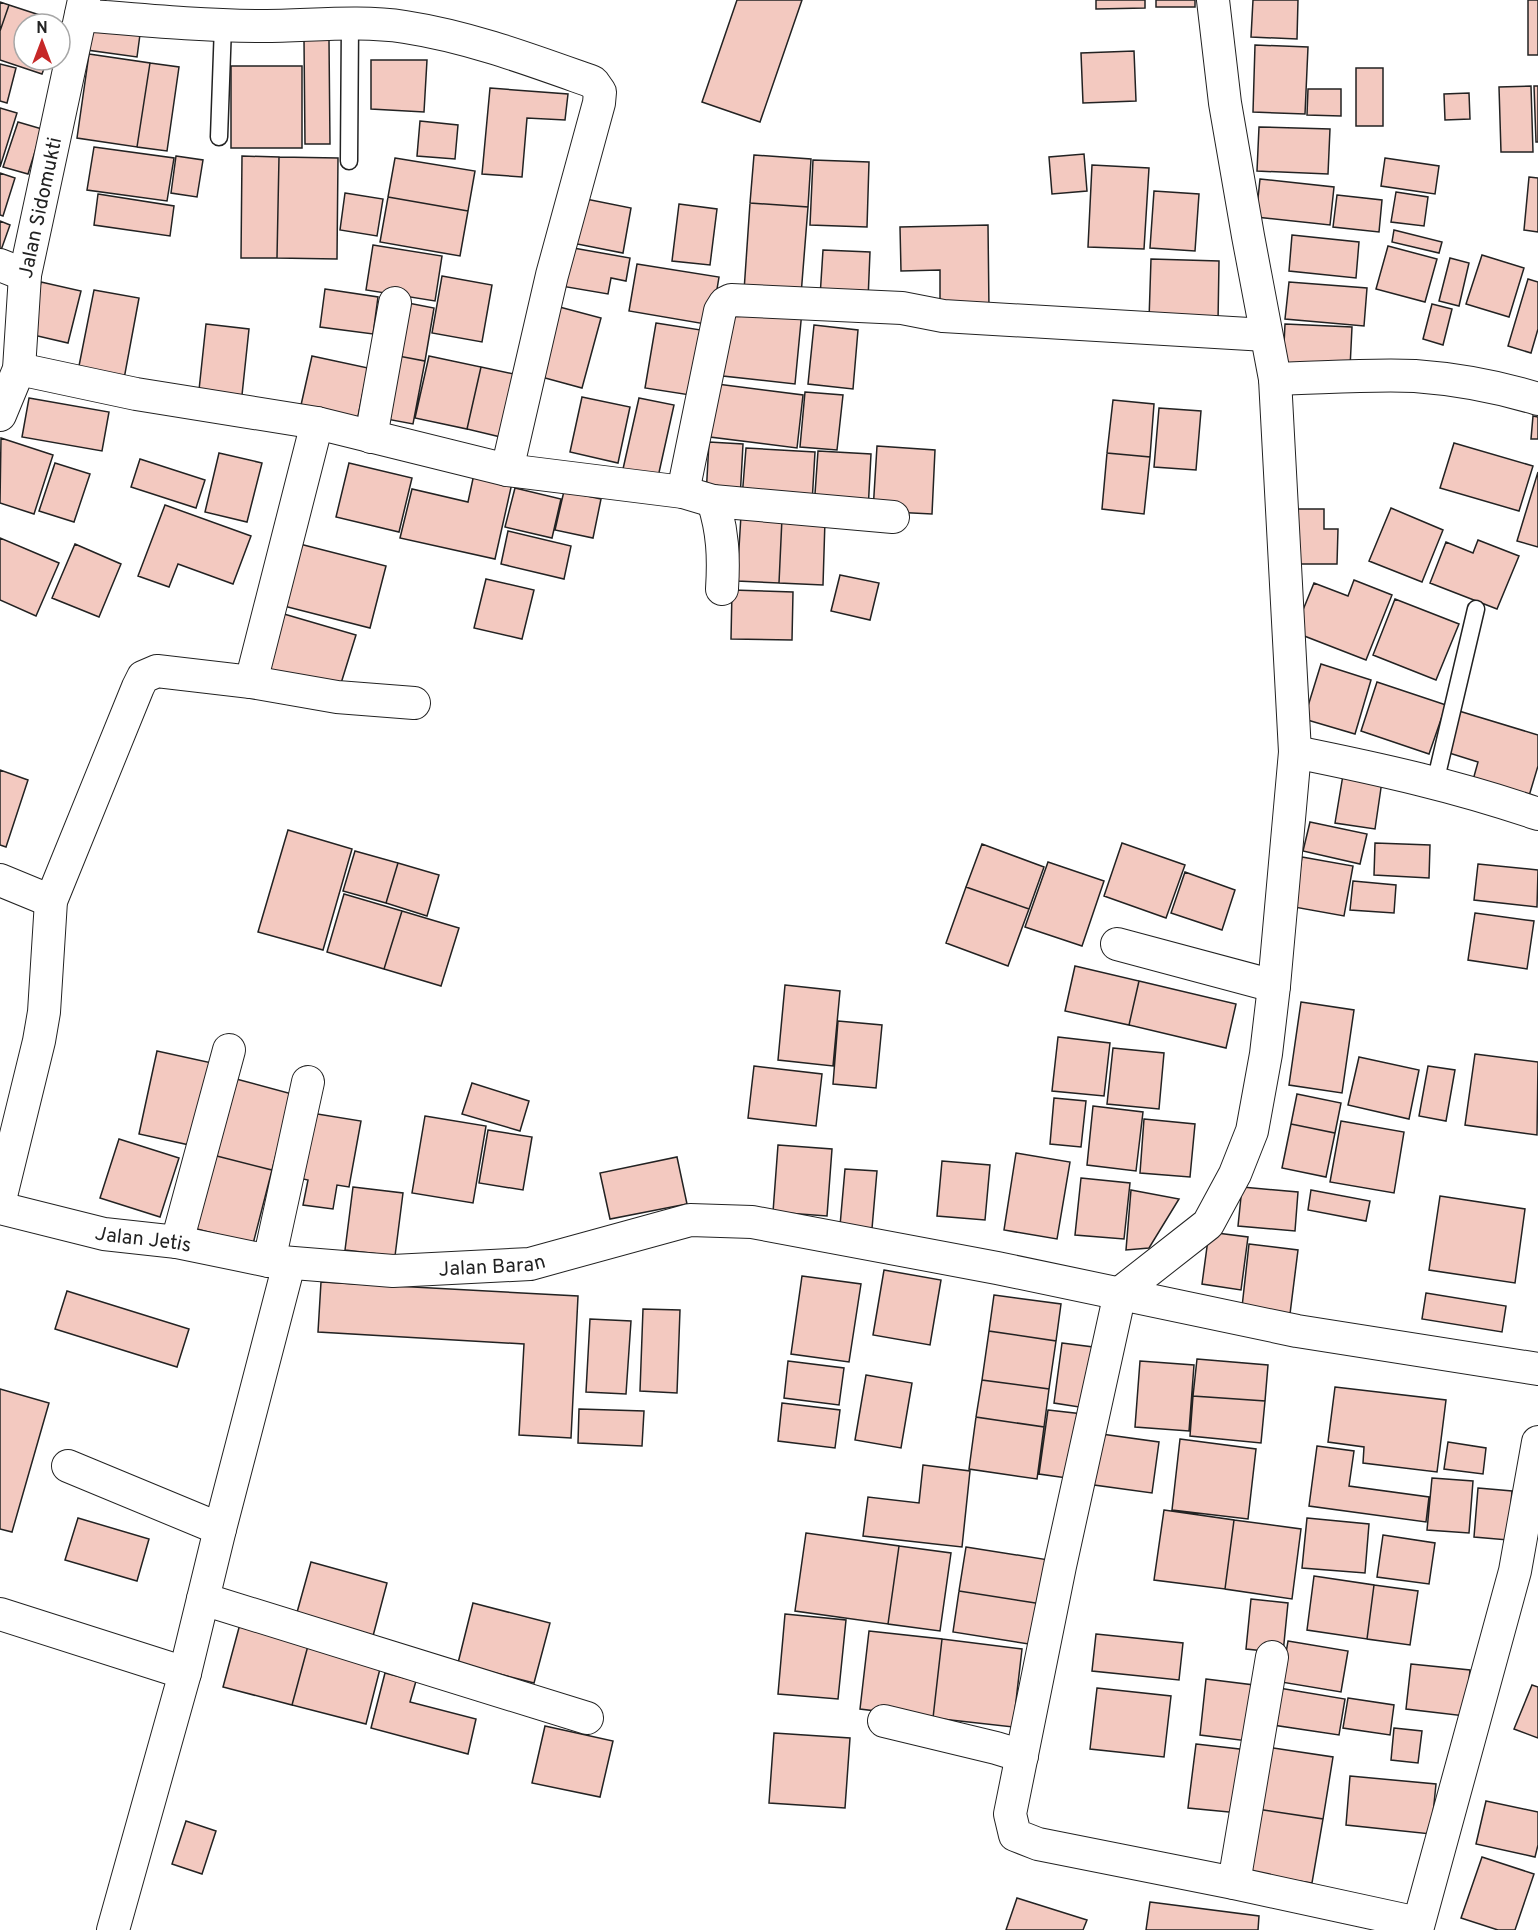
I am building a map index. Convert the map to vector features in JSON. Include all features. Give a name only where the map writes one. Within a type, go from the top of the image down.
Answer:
[{"type":"street","points":[[1213,0],[1225,103],[1275,379],[1295,752],[1274,986],[1266,1054],[1252,1131],[1235,1174],[1208,1224],[1120,1293],[1060,1566],[1010,1814],[1015,1835],[1038,1844],[1234,1883],[1417,1926],[1515,1570],[1538,1443]]},
{"type":"street","points":[[82,7],[199,25],[350,24],[403,27],[452,36],[514,54],[593,82],[600,92],[599,103],[552,275],[507,470]]},
{"type":"street","name":"Jalan Sidomukti","points":[[0,415],[19,369],[13,270],[82,7]]},
{"type":"street","points":[[683,492],[720,311],[725,303],[731,300],[902,308],[943,316],[1266,335]]},
{"type":"street","points":[[371,437],[395,303]]},
{"type":"street","points":[[19,369],[136,394],[317,423],[507,470],[683,492],[713,501],[893,517]]},
{"type":"street","points":[[1275,379],[1416,376],[1512,391],[1538,399]]},
{"type":"street","points":[[251,682],[317,423]]},
{"type":"street","points":[[713,501],[720,522],[724,557],[722,589]]},
{"type":"street","points":[[0,1200],[44,1012],[51,901],[143,677],[157,671],[251,682],[337,697],[414,703]]},
{"type":"street","points":[[1295,752],[1404,774],[1491,798],[1538,814]]},
{"type":"street","points":[[0,880],[51,901]]},
{"type":"street","points":[[1117,944],[1274,986]]},
{"type":"street","points":[[177,1242],[229,1050]]},
{"type":"street","points":[[113,1930],[185,1673],[220,1528],[279,1262],[308,1082]]},
{"type":"street","name":"Jalan Jetis","points":[[0,1208],[104,1234],[177,1242],[279,1262]]},
{"type":"street","name":"Jalan Baran","points":[[279,1262],[393,1271],[530,1264],[690,1220],[752,1222],[1120,1293],[1297,1330],[1538,1369]]},
{"type":"street","points":[[68,1466],[220,1528]]},
{"type":"street","points":[[203,1599],[587,1718]]},
{"type":"street","points":[[0,1614],[185,1673]]},
{"type":"street","points":[[1234,1883],[1272,1657]]},
{"type":"street","points":[[884,1721],[1022,1756]]},
{"type":"lane","points":[[349,161],[350,24]]},
{"type":"lane","points":[[219,137],[223,25]]},
{"type":"lane","points":[[1435,783],[1476,609]]},
{"type":"building","points":[[737,0],[802,0],[760,122],[702,102]]},
{"type":"building","points":[[1096,0],[1145,0],[1145,8],[1096,9]]},
{"type":"building","points":[[1156,0],[1195,0],[1195,7],[1156,7]]},
{"type":"building","points":[[1253,0],[1298,0],[1297,39],[1251,37]]},
{"type":"building","points":[[1528,0],[1538,0],[1538,55],[1528,55]]},
{"type":"building","points":[[0,2],[9,5],[0,31]]},
{"type":"building","points":[[9,5],[30,12],[12,12],[12,64],[0,60],[0,31]]},
{"type":"building","points":[[91,19],[141,27],[137,57],[87,50]]},
{"type":"building","points":[[304,40],[329,40],[330,144],[305,144]]},
{"type":"building","points":[[1255,45],[1308,47],[1305,114],[1253,112]]},
{"type":"building","points":[[1134,51],[1136,101],[1083,103],[1081,53]]},
{"type":"building","points":[[89,54],[150,63],[137,147],[77,138]]},
{"type":"building","points":[[371,60],[427,60],[424,112],[371,109]]},
{"type":"building","points":[[150,63],[179,67],[167,151],[137,147]]},
{"type":"building","points":[[0,64],[12,67],[12,72],[15,72],[7,103],[0,101]]},
{"type":"building","points":[[231,66],[302,66],[302,148],[231,148]]},
{"type":"building","points":[[1356,68],[1383,68],[1383,126],[1356,126]]},
{"type":"building","points":[[1531,86],[1533,152],[1501,152],[1499,87]]},
{"type":"building","points":[[1534,86],[1538,86],[1538,142],[1536,142]]},
{"type":"building","points":[[490,88],[568,94],[565,120],[527,118],[522,177],[482,174]]},
{"type":"building","points":[[1308,89],[1341,89],[1341,116],[1307,115]]},
{"type":"building","points":[[1469,93],[1470,119],[1445,120],[1444,94]]},
{"type":"building","points":[[0,108],[17,113],[0,167]]},
{"type":"building","points":[[420,121],[458,125],[455,159],[417,156]]},
{"type":"building","points":[[18,122],[42,129],[28,174],[3,167]]},
{"type":"building","points":[[1259,127],[1330,129],[1328,174],[1257,171]]},
{"type":"building","points":[[94,147],[174,158],[167,201],[87,190]]},
{"type":"building","points":[[1084,154],[1087,191],[1052,194],[1049,157]]},
{"type":"building","points":[[754,155],[811,159],[808,207],[750,203]]},
{"type":"building","points":[[176,156],[203,160],[197,197],[171,193]]},
{"type":"building","points":[[242,156],[279,157],[277,258],[241,258]]},
{"type":"building","points":[[279,157],[338,158],[337,259],[277,258]]},
{"type":"building","points":[[395,158],[475,171],[468,211],[388,197]]},
{"type":"building","points":[[1385,158],[1439,166],[1435,194],[1381,186]]},
{"type":"building","points":[[813,160],[869,162],[867,227],[810,225]]},
{"type":"building","points":[[1092,165],[1149,168],[1144,249],[1088,247]]},
{"type":"building","points":[[0,173],[15,178],[3,216],[0,215]]},
{"type":"building","points":[[1529,177],[1538,178],[1538,232],[1524,230]]},
{"type":"building","points":[[1260,179],[1334,187],[1330,225],[1256,217]]},
{"type":"building","points":[[1154,191],[1199,194],[1195,251],[1150,248]]},
{"type":"building","points":[[1396,192],[1428,197],[1424,226],[1391,222]]},
{"type":"building","points":[[345,193],[383,199],[377,236],[340,230]]},
{"type":"building","points":[[98,194],[174,206],[170,236],[94,225]]},
{"type":"building","points":[[1337,195],[1382,200],[1379,232],[1333,227]]},
{"type":"building","points":[[388,197],[468,211],[460,256],[380,242]]},
{"type":"building","points":[[576,197],[631,208],[623,253],[567,242]]},
{"type":"building","points":[[750,203],[808,207],[801,295],[744,291]]},
{"type":"building","points":[[679,204],[717,209],[710,265],[672,261]]},
{"type":"building","points":[[0,221],[10,225],[0,253]]},
{"type":"building","points":[[988,225],[989,310],[940,311],[940,270],[901,271],[900,227]]},
{"type":"building","points":[[1394,230],[1442,242],[1439,253],[1392,242]]},
{"type":"building","points":[[1292,235],[1359,242],[1356,278],[1289,271]]},
{"type":"building","points":[[373,245],[442,256],[435,301],[366,290]]},
{"type":"building","points":[[562,246],[630,258],[626,281],[611,278],[608,294],[555,285]]},
{"type":"building","points":[[1388,246],[1437,259],[1425,302],[1376,289]]},
{"type":"building","points":[[823,250],[870,252],[868,300],[820,297]]},
{"type":"building","points":[[1482,255],[1524,268],[1509,317],[1466,304]]},
{"type":"building","points":[[1450,258],[1469,263],[1459,306],[1439,301]]},
{"type":"building","points":[[1151,259],[1219,261],[1218,322],[1149,320]]},
{"type":"building","points":[[637,264],[719,277],[711,325],[629,311]]},
{"type":"building","points":[[442,276],[492,285],[482,342],[432,333]]},
{"type":"building","points":[[1528,279],[1538,282],[1538,329],[1531,353],[1508,346]]},
{"type":"building","points":[[41,282],[81,291],[68,343],[29,334]]},
{"type":"building","points":[[1289,282],[1367,288],[1364,326],[1285,319]]},
{"type":"building","points":[[325,289],[378,297],[373,334],[320,327]]},
{"type":"building","points":[[94,290],[139,298],[124,379],[78,371]]},
{"type":"building","points":[[403,302],[434,308],[425,361],[393,355]]},
{"type":"building","points":[[730,304],[802,311],[795,384],[723,376]]},
{"type":"building","points":[[1432,304],[1452,309],[1443,345],[1423,339]]},
{"type":"building","points":[[552,305],[601,318],[582,388],[534,375]]},
{"type":"building","points":[[656,323],[701,330],[690,395],[645,388]]},
{"type":"building","points":[[206,324],[249,329],[242,395],[199,390]]},
{"type":"building","points":[[1285,324],[1352,327],[1350,368],[1283,364]]},
{"type":"building","points":[[814,325],[858,330],[853,389],[808,384]]},
{"type":"building","points":[[393,355],[425,361],[413,424],[381,418]]},
{"type":"building","points":[[312,356],[368,368],[356,426],[299,414]]},
{"type":"building","points":[[429,356],[481,367],[467,429],[415,418]]},
{"type":"building","points":[[481,367],[523,376],[509,439],[467,429]]},
{"type":"building","points":[[717,384],[803,395],[797,448],[710,437]]},
{"type":"building","points":[[805,392],[843,395],[837,450],[800,447]]},
{"type":"building","points":[[582,397],[630,407],[618,463],[570,452]]},
{"type":"building","points":[[29,398],[109,412],[102,451],[22,437]]},
{"type":"building","points":[[639,398],[674,405],[658,477],[623,469]]},
{"type":"building","points":[[1113,400],[1154,404],[1150,457],[1107,453]]},
{"type":"building","points":[[1159,408],[1201,411],[1196,470],[1154,467]]},
{"type":"building","points":[[1533,416],[1538,417],[1538,439],[1531,439]]},
{"type":"building","points":[[1,438],[53,455],[34,514],[0,503]]},
{"type":"building","points":[[709,442],[743,444],[740,499],[706,496]]},
{"type":"building","points":[[1454,443],[1533,466],[1519,511],[1440,488]]},
{"type":"building","points":[[877,446],[935,450],[932,514],[873,511]]},
{"type":"building","points":[[746,448],[815,452],[812,503],[742,498]]},
{"type":"building","points":[[818,451],[871,454],[868,511],[814,508]]},
{"type":"building","points":[[219,453],[262,463],[247,522],[205,512]]},
{"type":"building","points":[[1107,453],[1150,457],[1144,514],[1102,509]]},
{"type":"building","points":[[140,459],[205,480],[196,508],[131,487]]},
{"type":"building","points":[[55,463],[90,474],[74,522],[39,511]]},
{"type":"building","points":[[349,463],[412,478],[399,532],[336,517]]},
{"type":"building","points":[[1538,472],[1538,547],[1517,541]]},
{"type":"building","points":[[474,474],[512,483],[495,559],[400,538],[412,489],[468,502]]},
{"type":"building","points":[[515,488],[561,499],[552,538],[505,527]]},
{"type":"building","points":[[564,491],[601,499],[593,538],[555,530]]},
{"type":"building","points":[[165,505],[251,536],[233,584],[178,564],[169,587],[138,576]]},
{"type":"building","points":[[1391,508],[1443,530],[1422,582],[1369,561]]},
{"type":"building","points":[[1287,509],[1324,509],[1324,529],[1338,529],[1337,564],[1285,564]]},
{"type":"building","points":[[741,515],[782,518],[779,583],[737,581]]},
{"type":"building","points":[[782,518],[825,520],[823,585],[779,583]]},
{"type":"building","points":[[508,531],[571,546],[564,579],[501,564]]},
{"type":"building","points":[[0,538],[59,563],[36,616],[0,600]]},
{"type":"building","points":[[1478,540],[1519,556],[1497,609],[1430,583],[1446,542],[1473,553]]},
{"type":"building","points":[[292,542],[386,566],[370,628],[276,604]]},
{"type":"building","points":[[75,544],[121,564],[99,617],[52,598]]},
{"type":"building","points":[[840,575],[879,583],[870,620],[831,611]]},
{"type":"building","points":[[486,579],[534,590],[522,639],[474,628]]},
{"type":"building","points":[[1354,580],[1392,595],[1366,660],[1294,632],[1314,583],[1348,596]]},
{"type":"building","points":[[732,590],[793,592],[792,640],[731,639]]},
{"type":"building","points":[[1395,599],[1459,624],[1436,680],[1373,655]]},
{"type":"building","points":[[284,614],[356,635],[338,693],[266,671]]},
{"type":"building","points":[[1321,664],[1371,680],[1355,734],[1304,719]]},
{"type":"building","points":[[1377,682],[1446,705],[1429,754],[1361,731]]},
{"type":"building","points":[[1459,711],[1538,735],[1538,766],[1529,796],[1473,780],[1478,762],[1446,752]]},
{"type":"building","points":[[0,770],[28,780],[6,847],[0,845]]},
{"type":"building","points":[[1343,775],[1382,781],[1375,829],[1335,823]]},
{"type":"building","points":[[1310,822],[1367,834],[1360,864],[1303,851]]},
{"type":"building","points":[[288,830],[352,849],[323,950],[258,932]]},
{"type":"building","points":[[1122,843],[1185,865],[1166,918],[1104,896]]},
{"type":"building","points":[[1375,843],[1430,845],[1429,878],[1374,875]]},
{"type":"building","points":[[982,844],[1044,867],[1029,909],[966,887]]},
{"type":"building","points":[[355,851],[398,863],[386,903],[343,891]]},
{"type":"building","points":[[1302,857],[1353,866],[1344,916],[1294,907]]},
{"type":"building","points":[[1048,862],[1104,881],[1082,946],[1025,927]]},
{"type":"building","points":[[398,863],[439,875],[427,916],[386,903]]},
{"type":"building","points":[[1478,864],[1538,870],[1537,907],[1474,900]]},
{"type":"building","points":[[1185,872],[1235,890],[1222,930],[1171,913]]},
{"type":"building","points":[[1353,881],[1396,885],[1394,913],[1350,910]]},
{"type":"building","points":[[966,887],[1029,909],[1008,966],[946,943]]},
{"type":"building","points":[[344,894],[402,911],[384,969],[327,952]]},
{"type":"building","points":[[402,911],[459,928],[441,986],[384,969]]},
{"type":"building","points":[[1475,913],[1534,921],[1527,969],[1468,960]]},
{"type":"building","points":[[1075,966],[1139,981],[1129,1025],[1065,1011]]},
{"type":"building","points":[[1139,981],[1236,1004],[1226,1048],[1129,1025]]},
{"type":"building","points":[[785,985],[840,991],[833,1066],[778,1060]]},
{"type":"building","points":[[1301,1002],[1354,1010],[1342,1093],[1289,1085]]},
{"type":"building","points":[[838,1021],[882,1025],[876,1088],[833,1084]]},
{"type":"building","points":[[1058,1037],[1110,1043],[1104,1096],[1052,1091]]},
{"type":"building","points":[[1113,1048],[1164,1053],[1159,1109],[1107,1104]]},
{"type":"building","points":[[157,1051],[212,1063],[194,1146],[139,1134]]},
{"type":"building","points":[[1475,1054],[1538,1062],[1537,1135],[1465,1125]]},
{"type":"building","points":[[1359,1057],[1419,1070],[1409,1119],[1348,1105]]},
{"type":"building","points":[[754,1066],[822,1074],[816,1126],[748,1118]]},
{"type":"building","points":[[1428,1066],[1455,1070],[1446,1121],[1419,1116]]},
{"type":"building","points":[[225,1076],[292,1094],[272,1170],[205,1153]]},
{"type":"building","points":[[472,1083],[529,1101],[520,1131],[462,1114]]},
{"type":"building","points":[[1297,1094],[1341,1103],[1335,1133],[1291,1124]]},
{"type":"building","points":[[1054,1098],[1086,1101],[1081,1147],[1050,1144]]},
{"type":"building","points":[[1093,1106],[1143,1112],[1136,1171],[1087,1165]]},
{"type":"building","points":[[305,1112],[361,1121],[349,1187],[337,1185],[333,1209],[303,1205],[308,1180],[294,1177]]},
{"type":"building","points":[[425,1116],[486,1126],[473,1203],[412,1193]]},
{"type":"building","points":[[1144,1119],[1195,1124],[1190,1177],[1140,1173]]},
{"type":"building","points":[[1341,1121],[1404,1132],[1394,1193],[1330,1182]]},
{"type":"building","points":[[1291,1124],[1335,1133],[1326,1177],[1282,1168]]},
{"type":"building","points":[[488,1130],[532,1137],[523,1190],[479,1183]]},
{"type":"building","points":[[119,1139],[179,1158],[160,1217],[100,1198]]},
{"type":"building","points":[[778,1145],[832,1149],[827,1216],[773,1212]]},
{"type":"building","points":[[205,1153],[272,1170],[253,1244],[186,1226]]},
{"type":"building","points":[[1016,1153],[1070,1162],[1057,1239],[1004,1230]]},
{"type":"building","points":[[677,1157],[687,1204],[610,1219],[600,1173]]},
{"type":"building","points":[[942,1161],[990,1165],[985,1220],[937,1216]]},
{"type":"building","points":[[845,1169],[877,1171],[871,1240],[839,1237]]},
{"type":"building","points":[[1081,1178],[1130,1183],[1124,1239],[1075,1235]]},
{"type":"building","points":[[353,1187],[403,1193],[395,1256],[345,1250]]},
{"type":"building","points":[[1242,1187],[1298,1192],[1295,1231],[1238,1226]]},
{"type":"building","points":[[1131,1190],[1179,1199],[1149,1248],[1126,1250]]},
{"type":"building","points":[[1311,1190],[1370,1201],[1366,1221],[1308,1210]]},
{"type":"building","points":[[1440,1196],[1525,1209],[1515,1283],[1429,1270]]},
{"type":"building","points":[[1209,1232],[1248,1237],[1241,1290],[1202,1284]]},
{"type":"building","points":[[1249,1244],[1298,1250],[1290,1314],[1242,1307]]},
{"type":"building","points":[[884,1270],[941,1280],[930,1345],[873,1335]]},
{"type":"building","points":[[802,1276],[861,1284],[849,1362],[791,1354]]},
{"type":"building","points":[[321,1282],[578,1296],[571,1438],[519,1435],[524,1344],[318,1332]]},
{"type":"building","points":[[67,1291],[189,1329],[177,1367],[55,1329]]},
{"type":"building","points":[[1426,1293],[1506,1306],[1502,1332],[1422,1319]]},
{"type":"building","points":[[994,1295],[1061,1304],[1056,1341],[989,1331]]},
{"type":"building","points":[[643,1309],[680,1310],[677,1393],[640,1391]]},
{"type":"building","points":[[590,1319],[631,1321],[626,1394],[586,1392]]},
{"type":"building","points":[[989,1331],[1056,1341],[1049,1389],[982,1380]]},
{"type":"building","points":[[1062,1343],[1101,1348],[1092,1409],[1054,1403]]},
{"type":"building","points":[[1197,1359],[1268,1365],[1265,1401],[1193,1396]]},
{"type":"building","points":[[788,1361],[844,1368],[839,1405],[784,1398]]},
{"type":"building","points":[[1140,1361],[1194,1365],[1189,1431],[1135,1427]]},
{"type":"building","points":[[866,1375],[912,1383],[901,1448],[855,1440]]},
{"type":"building","points":[[982,1380],[1049,1389],[1044,1427],[976,1417]]},
{"type":"building","points":[[1335,1387],[1446,1400],[1437,1472],[1363,1463],[1364,1447],[1328,1442]]},
{"type":"building","points":[[0,1389],[49,1403],[12,1532],[0,1529]]},
{"type":"building","points":[[1193,1396],[1265,1401],[1261,1443],[1190,1436]]},
{"type":"building","points":[[782,1403],[840,1410],[835,1448],[778,1441]]},
{"type":"building","points":[[579,1409],[644,1411],[642,1446],[578,1443]]},
{"type":"building","points":[[1048,1410],[1083,1414],[1074,1479],[1039,1474]]},
{"type":"building","points":[[976,1417],[1044,1427],[1037,1479],[969,1469]]},
{"type":"building","points":[[1094,1433],[1159,1442],[1152,1493],[1087,1484]]},
{"type":"building","points":[[1180,1439],[1256,1449],[1248,1519],[1172,1510]]},
{"type":"building","points":[[1448,1442],[1486,1448],[1483,1474],[1444,1469]]},
{"type":"building","points":[[1317,1446],[1354,1451],[1349,1486],[1429,1497],[1426,1522],[1309,1506]]},
{"type":"building","points":[[923,1465],[970,1471],[962,1547],[863,1536],[868,1497],[919,1503]]},
{"type":"building","points":[[1432,1478],[1473,1481],[1469,1533],[1427,1530]]},
{"type":"building","points":[[1478,1488],[1512,1491],[1508,1540],[1474,1537]]},
{"type":"building","points":[[1164,1510],[1234,1520],[1225,1589],[1154,1580]]},
{"type":"building","points":[[78,1518],[149,1539],[137,1581],[65,1560]]},
{"type":"building","points":[[1307,1518],[1369,1524],[1365,1573],[1302,1568]]},
{"type":"building","points":[[1234,1520],[1301,1529],[1292,1599],[1225,1589]]},
{"type":"building","points":[[806,1533],[899,1546],[888,1624],[795,1611]]},
{"type":"building","points":[[1383,1535],[1435,1543],[1429,1584],[1377,1577]]},
{"type":"building","points":[[899,1546],[951,1553],[940,1631],[888,1624]]},
{"type":"building","points":[[966,1547],[1049,1560],[1042,1604],[959,1591]]},
{"type":"building","points":[[311,1562],[387,1583],[373,1636],[296,1616]]},
{"type":"building","points":[[1314,1576],[1374,1585],[1367,1639],[1307,1630]]},
{"type":"building","points":[[1374,1585],[1418,1591],[1410,1645],[1367,1639]]},
{"type":"building","points":[[959,1591],[1042,1604],[1035,1645],[953,1632]]},
{"type":"building","points":[[1251,1599],[1288,1603],[1283,1653],[1246,1649]]},
{"type":"building","points":[[473,1603],[550,1623],[534,1683],[458,1663]]},
{"type":"building","points":[[785,1614],[846,1620],[838,1699],[778,1694]]},
{"type":"building","points":[[240,1624],[309,1642],[292,1705],[223,1687]]},
{"type":"building","points":[[869,1631],[942,1639],[933,1718],[860,1709]]},
{"type":"building","points":[[1096,1634],[1183,1643],[1179,1680],[1092,1671]]},
{"type":"building","points":[[942,1639],[1022,1649],[1013,1727],[933,1718]]},
{"type":"building","points":[[1288,1641],[1348,1651],[1341,1692],[1281,1682]]},
{"type":"building","points":[[309,1642],[382,1661],[366,1724],[292,1705]]},
{"type":"building","points":[[1411,1664],[1470,1670],[1465,1716],[1406,1709]]},
{"type":"building","points":[[385,1673],[416,1681],[410,1702],[476,1719],[468,1754],[371,1728]]},
{"type":"building","points":[[1206,1679],[1254,1685],[1248,1741],[1200,1735]]},
{"type":"building","points":[[1532,1685],[1538,1687],[1538,1738],[1514,1729]]},
{"type":"building","points":[[1097,1688],[1171,1696],[1164,1757],[1090,1749]]},
{"type":"building","points":[[1279,1688],[1345,1699],[1339,1735],[1273,1725]]},
{"type":"building","points":[[1348,1698],[1394,1705],[1390,1735],[1343,1728]]},
{"type":"building","points":[[545,1726],[613,1741],[600,1797],[532,1783]]},
{"type":"building","points":[[1394,1728],[1422,1731],[1418,1763],[1391,1760]]},
{"type":"building","points":[[774,1733],[850,1738],[845,1808],[769,1803]]},
{"type":"building","points":[[1196,1744],[1248,1750],[1239,1813],[1188,1808]]},
{"type":"building","points":[[1267,1747],[1333,1757],[1323,1819],[1257,1809]]},
{"type":"building","points":[[1350,1776],[1436,1784],[1431,1834],[1346,1825]]},
{"type":"building","points":[[1486,1801],[1538,1812],[1538,1845],[1535,1857],[1476,1844]]},
{"type":"building","points":[[1257,1809],[1323,1819],[1312,1883],[1246,1873]]},
{"type":"building","points":[[186,1821],[216,1831],[202,1874],[172,1864]]},
{"type":"building","points":[[1482,1857],[1534,1874],[1515,1930],[1498,1930],[1461,1918]]},
{"type":"building","points":[[1017,1898],[1087,1920],[1083,1930],[1006,1930]]},
{"type":"building","points":[[1150,1902],[1259,1916],[1258,1930],[1146,1930]]}]
